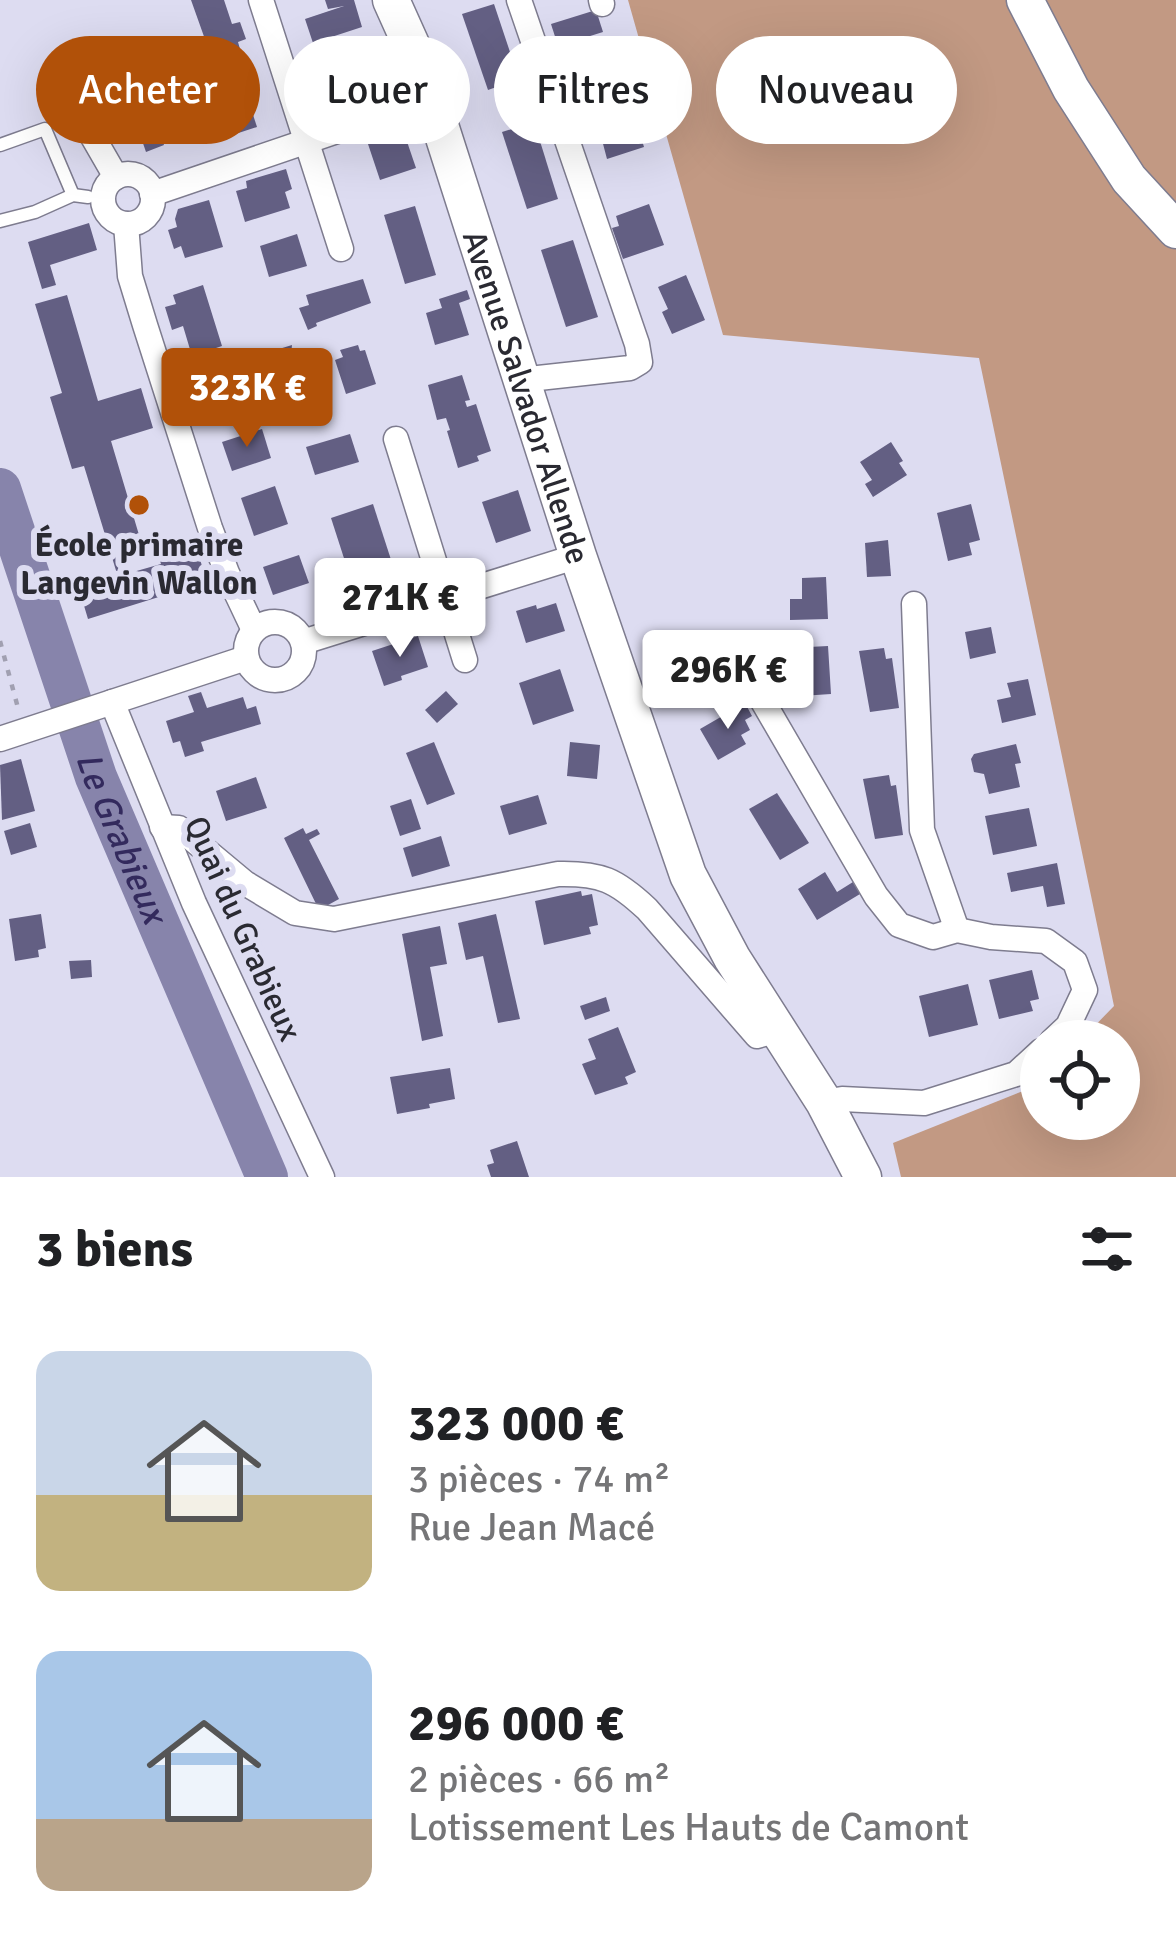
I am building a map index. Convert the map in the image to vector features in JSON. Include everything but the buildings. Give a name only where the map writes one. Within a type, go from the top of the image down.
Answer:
[{"type":"main road","name":"Avenue Salvador Allende","points":[[391,0],[407,36]]},
{"type":"main road","points":[[1025,0],[1070,89],[1129,179],[1176,230]]},
{"type":"main road","name":"Avenue Salvador Allende","points":[[445,144],[578,556],[688,875],[710,920],[824,1102],[863,1177]]},
{"type":"street","points":[[261,0],[284,74]]},
{"type":"street","points":[[519,0],[640,362],[630,368],[520,380]]},
{"type":"street","points":[[83,144],[95,192],[109,216],[126,224],[137,222],[152,206],[152,194],[143,179],[134,175],[95,192]]},
{"type":"street","points":[[152,194],[299,144]]},
{"type":"street","points":[[306,144],[341,249]]},
{"type":"street","points":[[126,224],[130,275],[151,346],[210,528],[254,630]]},
{"type":"street","points":[[396,439],[465,660]]},
{"type":"street","points":[[303,642],[578,556]]},
{"type":"street","points":[[914,604],[922,830],[957,930]]},
{"type":"street","points":[[272,622],[291,626],[303,642],[302,661],[283,679],[264,679],[246,658],[246,643],[254,630],[272,622]]},
{"type":"street","points":[[20,732],[246,658]]},
{"type":"street","points":[[758,693],[875,896],[899,925],[933,937],[957,930],[1046,941],[1075,962],[1085,990],[1071,1020]]},
{"type":"street","name":"Quai du Grabieux","points":[[106,704],[322,1177]]},
{"type":"street","points":[[162,827],[178,828],[244,883],[295,913],[334,919],[558,874],[606,878],[647,909],[757,1036],[778,1030]]},
{"type":"street","points":[[824,1102],[924,1103],[1020,1070]]},
{"type":"lane","points":[[0,145],[45,129],[95,192],[0,221]]},
{"type":"path","points":[[0,641],[20,732]]},
{"type":"shaded area","points":[[628,0],[1176,0],[1176,1177],[901,1177],[893,1143],[1020,1092],[1020,1140],[1140,1140],[1140,1020],[1100,1020],[1114,1006],[979,358],[723,335],[669,144],[692,144],[692,36],[638,36]]},
{"type":"waterway","name":"Le Grabieux","points":[[0,489],[96,777],[267,1177]]},
{"type":"place","name":"École primaire Langevin Wallon","points":[[139,505]]}]
